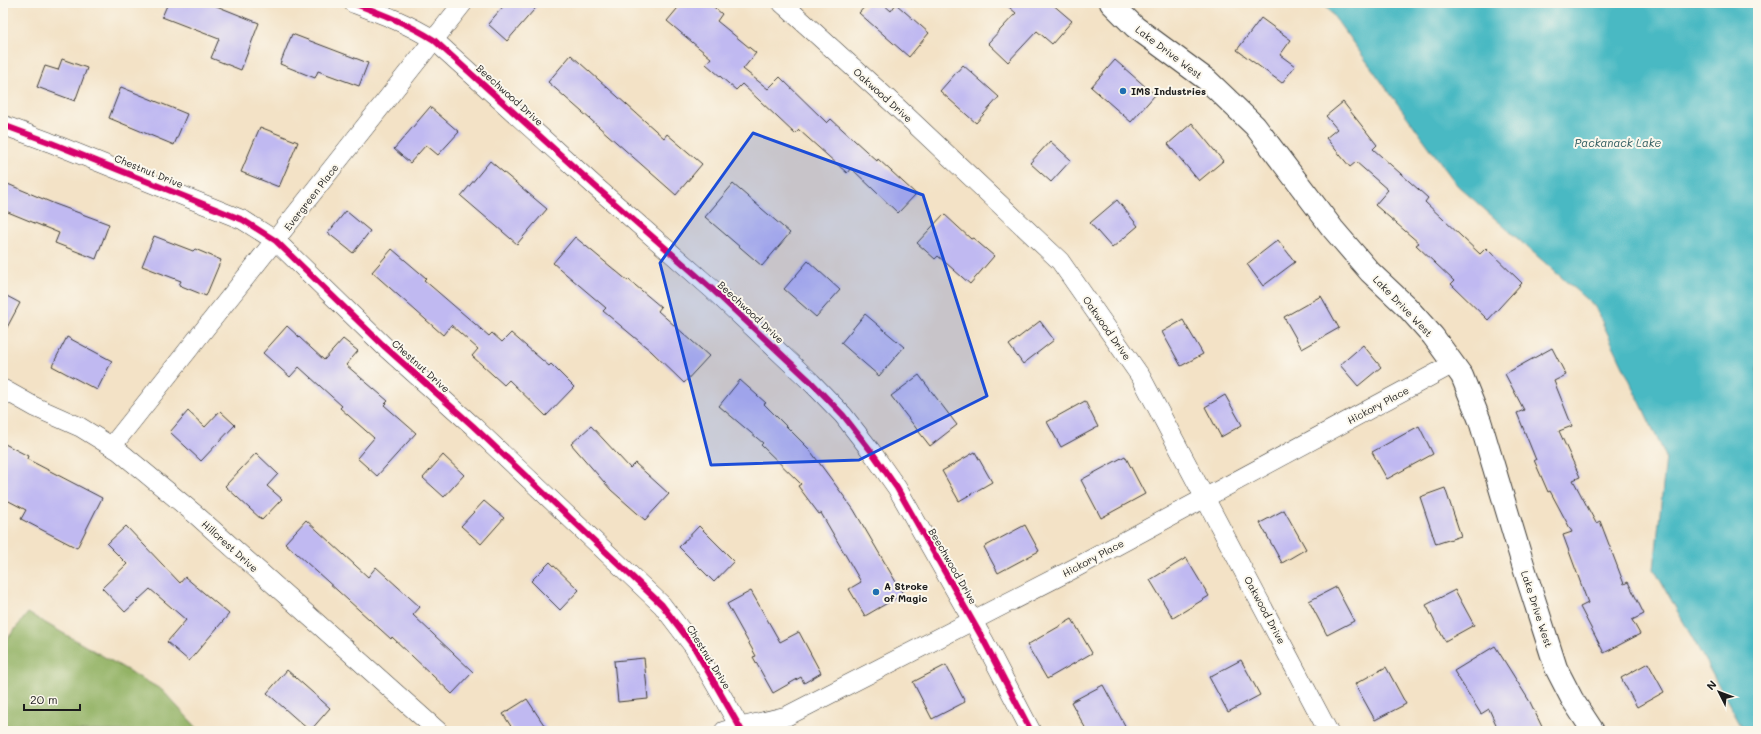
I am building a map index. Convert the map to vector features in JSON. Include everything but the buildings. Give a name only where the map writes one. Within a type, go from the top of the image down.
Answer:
[{"type":"street","name":"Beechwood Drive","points":[[353,3],[401,21],[434,40],[596,187],[712,289],[811,382],[842,415],[871,451],[896,488],[972,620],[1031,731]]},
{"type":"street","name":"Evergreen Place","points":[[112,446],[276,241],[463,3]]},
{"type":"street","name":"Oakwood Drive","points":[[782,3],[899,109],[1060,261],[1140,377],[1206,498],[1328,731]]},
{"type":"street","name":"Lake Drive West","points":[[1111,3],[1135,27],[1206,80],[1255,126],[1333,229],[1370,272],[1407,306],[1433,336],[1462,376],[1480,421],[1525,572],[1556,668],[1572,699],[1593,731]]},
{"type":"street","name":"Chestnut Drive","points":[[3,125],[56,144],[243,220],[276,241],[384,347],[473,426],[662,605],[694,647],[736,730]]},
{"type":"street","name":"Hickory Place","points":[[736,730],[787,716],[1075,568],[1453,364]]},
{"type":"street","name":"Hillcrest Drive","points":[[3,389],[35,407],[80,427],[112,446],[195,514],[438,731]]},
{"type":"highlighted area","points":[[753,133],[923,195],[987,396],[859,460],[711,465],[660,263]]},
{"type":"green space","points":[[28,613],[162,690],[200,731],[3,731],[3,644]]},
{"type":"water","name":"Packanack Lake","points":[[1324,3],[1758,3],[1758,731],[1744,731],[1654,569],[1666,457],[1595,307],[1457,185]]},
{"type":"cycle path","points":[[353,3],[405,24],[434,40],[596,187],[712,289],[811,382],[843,415],[897,488],[984,641],[1031,731]]},
{"type":"cycle path","points":[[3,125],[243,220],[276,241],[385,347],[473,426],[662,605],[694,647],[742,731]]},
{"type":"place","name":"IMS Industries","points":[[1123,91]]},
{"type":"place","name":"A Stroke of Magic","points":[[876,592]]}]
